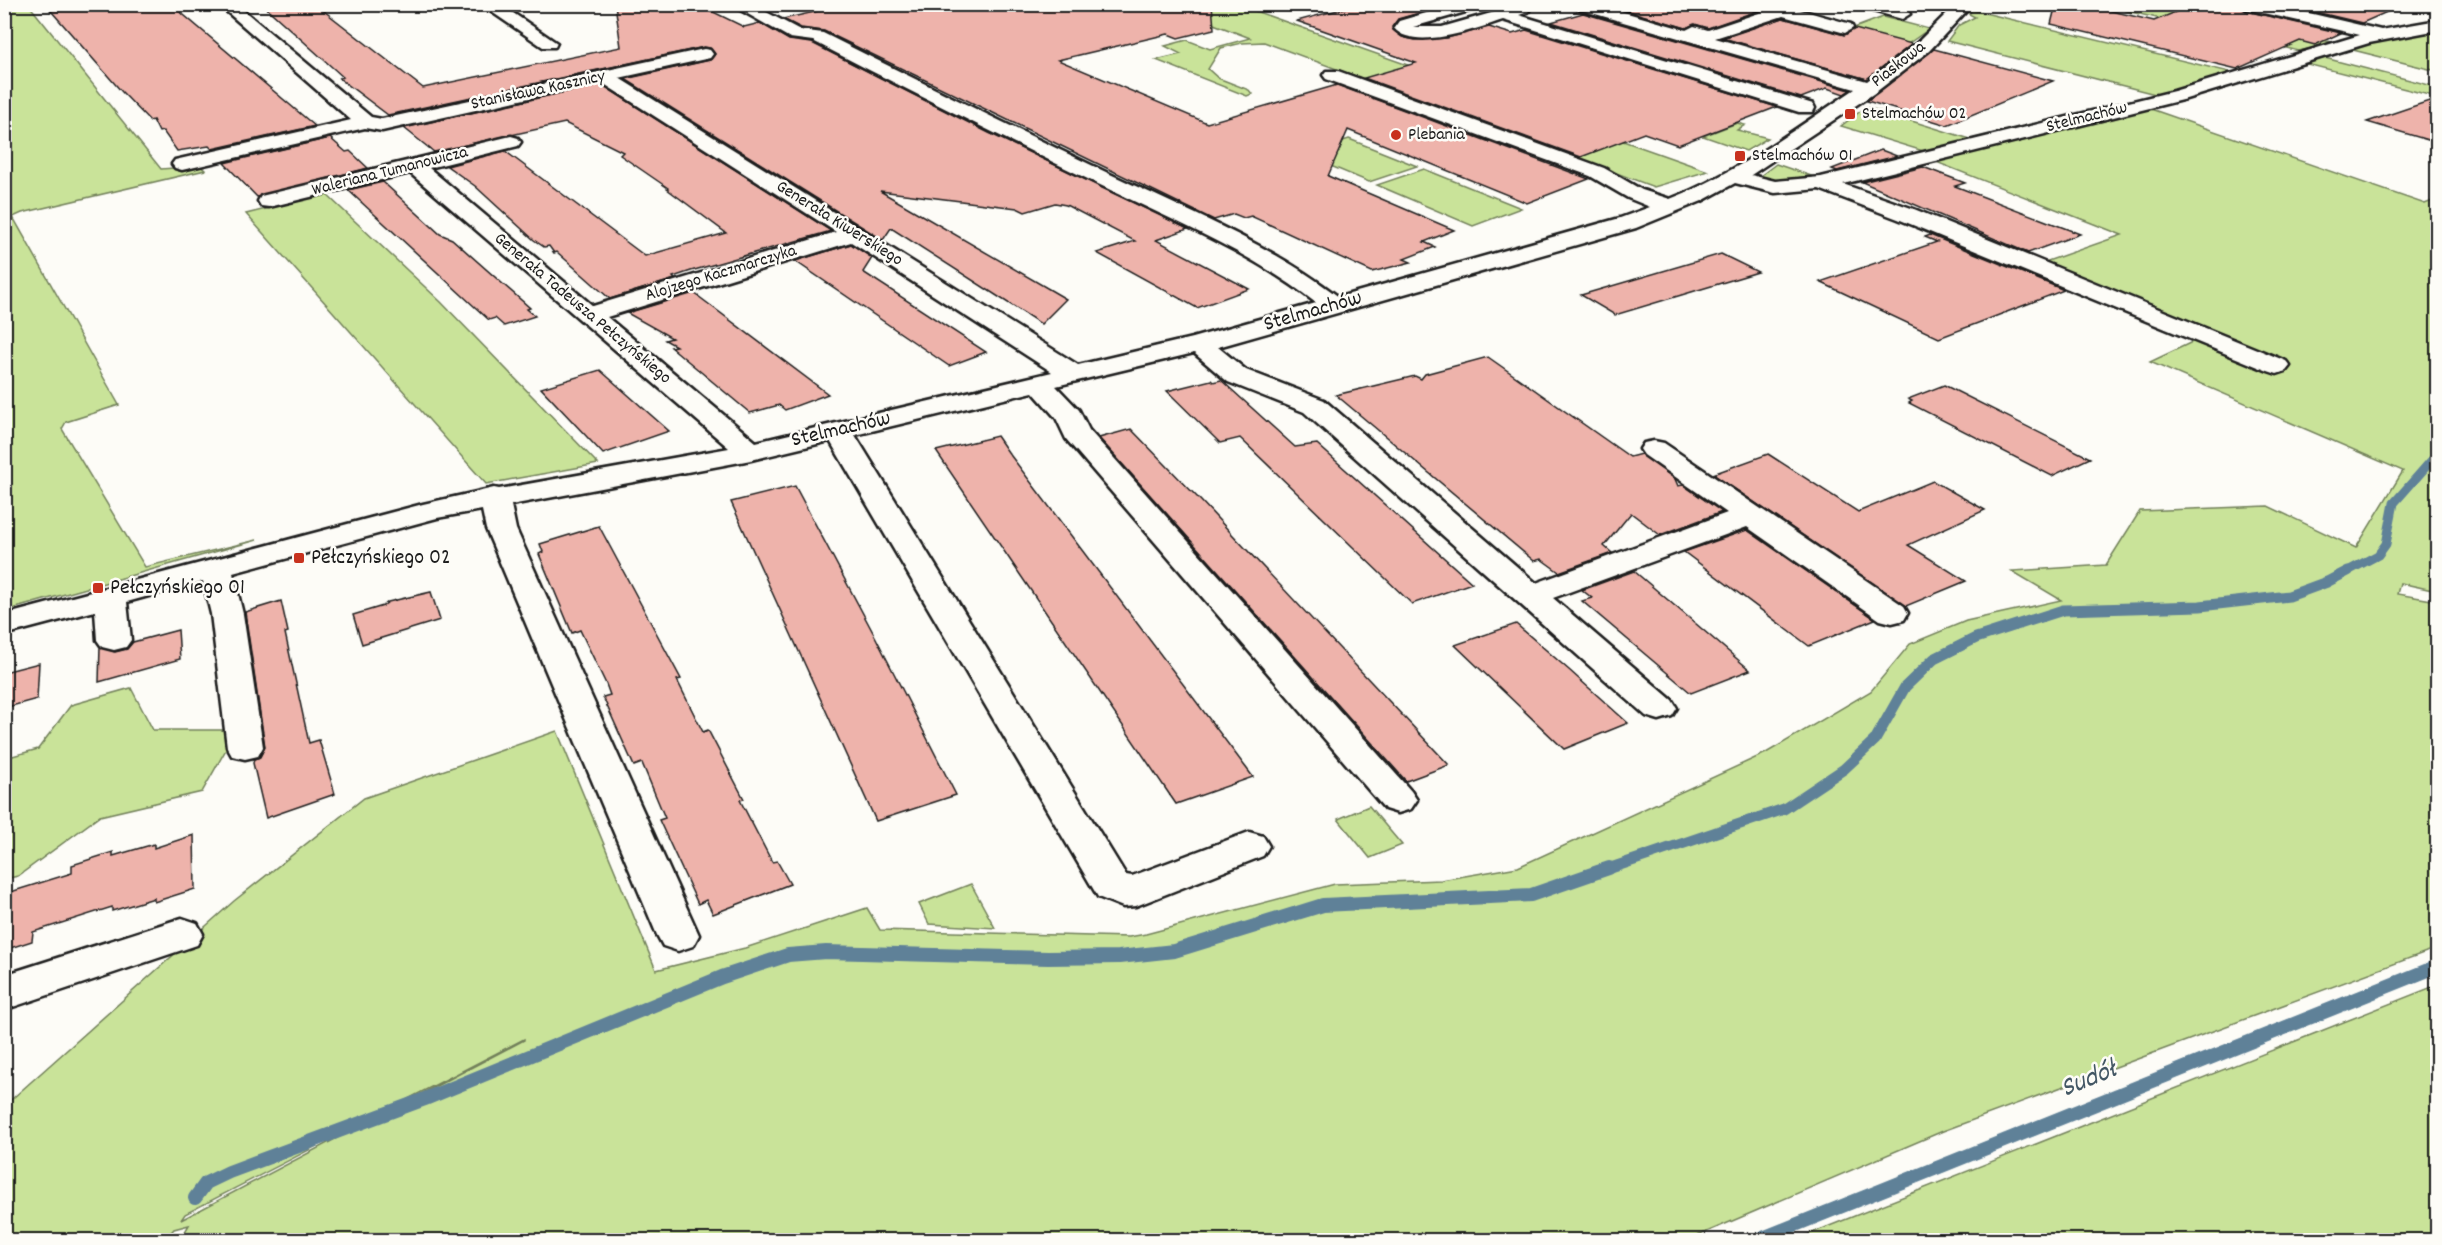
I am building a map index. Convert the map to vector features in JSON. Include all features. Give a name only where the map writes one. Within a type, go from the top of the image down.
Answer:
[{"type":"street","points":[[226,4],[368,124]]},
{"type":"street","points":[[488,4],[549,43]]},
{"type":"street","points":[[738,4],[796,34],[817,37],[983,121],[1200,224],[1280,266],[1335,306]]},
{"type":"street","points":[[1441,4],[1458,10]]},
{"type":"street","points":[[1477,4],[1406,24],[1402,28],[1412,33],[1432,34],[1538,4]]},
{"type":"street","points":[[1577,4],[1870,88]]},
{"type":"street","points":[[1603,4],[1849,76]]},
{"type":"street","points":[[1758,4],[1845,28]]},
{"type":"street","points":[[1865,4],[1902,14]]},
{"type":"street","name":"Piaskowa","points":[[1671,207],[1734,177],[1870,88],[1923,47],[1965,4]]},
{"type":"street","points":[[2246,4],[2380,34]]},
{"type":"street","points":[[2319,4],[2433,27]]},
{"type":"street","points":[[1708,35],[1783,11]]},
{"type":"street","points":[[1502,15],[1806,108]]},
{"type":"street","name":"Stelmachów","points":[[1734,177],[1775,187],[1821,183],[2189,92],[2380,34],[2433,27]]},
{"type":"street","name":"Stanisława Kasznicy","points":[[182,164],[368,124],[382,125],[704,54]]},
{"type":"street","points":[[1332,75],[1597,172],[1635,194],[1671,207]]},
{"type":"street","name":"Generała Kiwerskiego","points":[[604,76],[1074,374]]},
{"type":"street","name":"Waleriana Tumanowicza","points":[[270,201],[511,142]]},
{"type":"street","name":"Generała Tadeusza Pełczyńskiego","points":[[414,166],[751,452]]},
{"type":"street","points":[[1821,183],[1906,214],[2277,366]]},
{"type":"street","name":"Stelmachów","points":[[4,625],[216,567],[253,545],[370,525],[457,498],[494,497],[751,452],[1199,344],[1594,233],[1671,207]]},
{"type":"street","name":"Alojzego Kaczmarczyka","points":[[589,315],[854,234]]},
{"type":"street","points":[[1199,344],[1237,376],[1314,406],[1399,483],[1532,595],[1659,708]]},
{"type":"street","points":[[1039,383],[1069,416],[1076,433],[1398,800]]},
{"type":"street","points":[[838,431],[1112,886],[1123,892],[1136,891],[1249,846]]},
{"type":"street","points":[[1654,449],[1892,613]]},
{"type":"street","points":[[494,497],[501,528],[678,935]]},
{"type":"street","points":[[1532,595],[1750,515]]},
{"type":"street","points":[[216,567],[226,614],[245,747]]},
{"type":"street","points":[[110,596],[114,640]]},
{"type":"street","points":[[4,993],[182,934]]},
{"type":"green space","points":[[1186,4],[1238,5],[1708,171],[1654,187],[1264,42],[1242,43],[1221,48],[1208,69],[1218,78],[1249,90],[1252,94],[1247,96],[1156,60],[1181,54],[1165,46],[1187,40],[1210,49],[1250,38],[1172,8]]},
{"type":"green space","points":[[4,5],[29,5],[161,169],[200,166],[205,170],[13,217],[119,405],[66,422],[62,429],[145,567],[257,540],[5,611]]},
{"type":"green space","points":[[2143,5],[2168,5],[2336,43],[2299,51],[2127,11]]},
{"type":"green space","points":[[1972,10],[2238,74],[2163,96],[1947,41],[1959,25],[1975,17],[1969,14]]},
{"type":"green space","points":[[1883,17],[1929,29],[1895,53],[1833,36]]},
{"type":"green space","points":[[2429,30],[2437,32],[2437,71],[2345,48]]},
{"type":"green space","points":[[2317,56],[2437,87],[2437,97],[2299,62]]},
{"type":"green space","points":[[1866,107],[1980,142],[1933,154],[1841,126]]},
{"type":"green space","points":[[2145,107],[2425,204],[2437,199],[2437,591],[2400,583],[2397,594],[2437,601],[2437,948],[1943,1131],[1688,1240],[180,1240],[189,1225],[174,1229],[164,1240],[5,1240],[4,1106],[234,901],[364,798],[557,731],[656,970],[745,948],[867,908],[880,930],[1129,937],[1335,884],[1441,880],[1518,867],[1766,753],[1871,691],[1910,644],[1966,621],[2061,600],[2012,571],[2106,565],[2140,511],[2268,506],[2356,548],[2403,471],[2150,362],[2207,335],[2036,265],[2122,235],[1931,160]],"holes":[[[524,1040],[181,1220],[185,1214]]]},
{"type":"green space","points":[[1737,123],[1745,125],[1737,130],[1768,138],[1746,151],[1703,136]]},
{"type":"green space","points":[[1349,139],[1417,166],[1369,182],[1302,154]]},
{"type":"green space","points":[[1776,164],[1823,180],[1772,181],[1760,176]]},
{"type":"green space","points":[[1424,169],[1521,208],[1473,226],[1377,185]]},
{"type":"green space","points":[[326,194],[441,302],[598,464],[486,484],[246,214]]},
{"type":"green space","points":[[131,688],[153,730],[237,730],[202,792],[100,816],[18,876],[5,879],[5,758],[38,749],[71,705]]},
{"type":"green space","points":[[1369,806],[1402,845],[1370,858],[1338,819]]},
{"type":"green space","points":[[971,884],[995,928],[929,924],[919,904]]},
{"type":"green space","points":[[2437,985],[2437,1240],[1794,1240]]},
{"type":"building","points":[[45,4],[172,5],[315,126],[212,149],[209,146],[177,151],[163,131],[159,132],[153,120],[150,121],[122,92]]},
{"type":"building","points":[[262,4],[315,4],[423,88],[621,47],[615,4],[697,4],[744,27],[760,23],[789,40],[812,43],[989,133],[1188,229],[1156,240],[1249,289],[1197,308],[1097,253],[1135,241],[1066,205],[1055,203],[1025,212],[1017,208],[880,191],[1066,299],[1041,324],[891,228],[883,240],[625,79],[710,60],[715,54],[710,48],[704,47],[388,115],[339,78],[343,77]]},
{"type":"building","points":[[850,4],[1212,4],[1214,29],[1178,38],[1168,34],[1058,60],[1207,123],[1337,85],[1589,179],[1527,203],[1348,130],[1328,176],[1454,230],[1424,242],[1435,247],[1404,259],[1411,262],[1372,272],[1251,216],[1244,218],[1234,214],[1214,220],[824,31],[801,28],[783,19]]},
{"type":"building","points":[[1360,4],[1412,4],[1430,10],[1398,19],[1392,27],[1402,37],[1415,40],[1447,38],[1489,27],[1512,34],[1526,30],[1777,107],[1678,145],[1644,133],[1581,157],[1364,78],[1416,63],[1297,21]]},
{"type":"building","points":[[1754,4],[1757,11],[1708,28],[1695,24],[1686,28],[1608,5]]},
{"type":"building","points":[[2056,4],[2082,4],[2154,21],[2195,4],[2236,4],[2246,11],[2341,33],[2315,45],[2300,41],[2237,69],[2051,24]]},
{"type":"building","points":[[2282,4],[2405,4],[2362,23]]},
{"type":"building","points":[[1583,13],[1850,90],[1844,94],[1827,88],[1801,98],[1551,22]]},
{"type":"building","points":[[1783,18],[1844,35],[1855,29],[1912,44],[1867,79],[1723,38]]},
{"type":"building","points":[[1934,49],[2053,81],[1947,125],[1867,101]]},
{"type":"building","points":[[601,84],[831,231],[691,271],[673,277],[675,279],[610,299],[557,252],[554,253],[549,246],[544,247],[534,240],[475,186],[447,166],[505,151],[645,256],[726,233],[668,188],[620,155],[623,152],[565,123],[434,152],[404,128]]},
{"type":"building","points":[[2438,98],[2438,143],[2367,122]]},
{"type":"building","points":[[330,138],[346,152],[350,151],[368,168],[257,197],[224,163]]},
{"type":"building","points":[[1881,150],[1897,156],[1837,171],[1832,169]]},
{"type":"building","points":[[1923,167],[1965,183],[1955,186],[2080,234],[2028,253],[1862,182]]},
{"type":"building","points":[[383,182],[440,234],[452,239],[530,308],[527,309],[535,316],[504,326],[495,318],[489,320],[348,190]]},
{"type":"building","points":[[1930,235],[2064,290],[1939,338],[1820,282],[1937,242],[1925,237]]},
{"type":"building","points":[[851,244],[872,258],[863,272],[986,352],[949,366],[795,261]]},
{"type":"building","points":[[1721,254],[1758,272],[1615,315],[1581,295]]},
{"type":"building","points":[[694,293],[828,394],[785,410],[779,405],[750,413],[671,347],[676,346],[665,340],[672,338],[627,313]]},
{"type":"building","points":[[1488,357],[1630,457],[1641,454],[1675,479],[1678,486],[1683,485],[1722,512],[1660,535],[1631,513],[1604,546],[1612,553],[1559,572],[1541,559],[1534,561],[1336,395],[1415,376],[1421,379],[1425,374]]},
{"type":"building","points":[[600,370],[669,431],[603,454],[541,388]]},
{"type":"building","points":[[1211,380],[1213,382],[1221,380],[1295,447],[1317,444],[1472,583],[1412,604],[1240,438],[1220,443],[1167,391]]},
{"type":"building","points":[[1944,385],[2090,458],[2052,476],[1909,403],[1912,401],[1908,399]]},
{"type":"building","points":[[1131,429],[1449,765],[1406,781],[1099,438]]},
{"type":"building","points":[[997,436],[1253,777],[1176,804],[936,451]]},
{"type":"building","points":[[1768,454],[1858,512],[1933,481],[1985,510],[1908,545],[1966,581],[1906,606],[1713,474]]},
{"type":"building","points":[[795,486],[956,795],[876,821],[731,502]]},
{"type":"building","points":[[599,526],[681,679],[677,680],[703,732],[708,730],[744,799],[740,800],[772,862],[777,861],[790,884],[713,914],[706,900],[698,904],[659,820],[665,818],[642,763],[634,766],[603,697],[610,695],[606,684],[580,630],[572,633],[539,554],[543,552],[540,544]]},
{"type":"building","points":[[1747,530],[1875,619],[1809,646],[1684,552]]},
{"type":"building","points":[[1634,571],[1750,670],[1691,693],[1582,601],[1592,598],[1582,590]]},
{"type":"building","points":[[431,592],[440,620],[362,644],[353,615],[383,606],[388,602]]},
{"type":"building","points":[[281,601],[288,632],[285,633],[309,743],[319,740],[335,794],[266,818],[253,763],[254,759],[260,757],[265,747],[245,612]]},
{"type":"building","points":[[1516,624],[1628,723],[1564,749],[1455,645]]},
{"type":"building","points":[[178,630],[180,659],[99,682],[100,647],[115,652],[127,649],[133,642]]},
{"type":"building","points":[[39,663],[37,699],[4,708],[4,672]]},
{"type":"building","points":[[194,835],[195,889],[154,902],[154,898],[112,911],[112,907],[33,932],[32,941],[4,950],[4,894],[72,873],[72,865],[113,852],[113,856],[154,844],[154,848]]},
{"type":"waterway","points":[[2346,572],[2378,555],[2386,544],[2394,503],[2438,453]]},
{"type":"waterway","points":[[1605,870],[1784,809],[1844,769],[1875,740],[1905,687],[1934,659],[1976,638],[2063,610],[2200,606],[2289,596],[2327,582],[2348,571]]},
{"type":"waterway","points":[[195,1198],[206,1183],[229,1172],[425,1099],[722,977],[788,955],[826,952],[1048,958],[1119,957],[1174,951],[1323,905],[1531,895],[1609,868]]},
{"type":"waterway","name":"Sudół","points":[[1758,1240],[2438,966]]},
{"type":"place","name":"Stelmachów 02","points":[[1850,114]]},
{"type":"place","name":"Plebania","points":[[1396,135]]},
{"type":"place","name":"Stelmachów 01","points":[[1740,156]]},
{"type":"place","name":"Pełczyńskiego 02","points":[[299,558]]},
{"type":"place","name":"Pełczyńskiego 01","points":[[98,588]]}]
